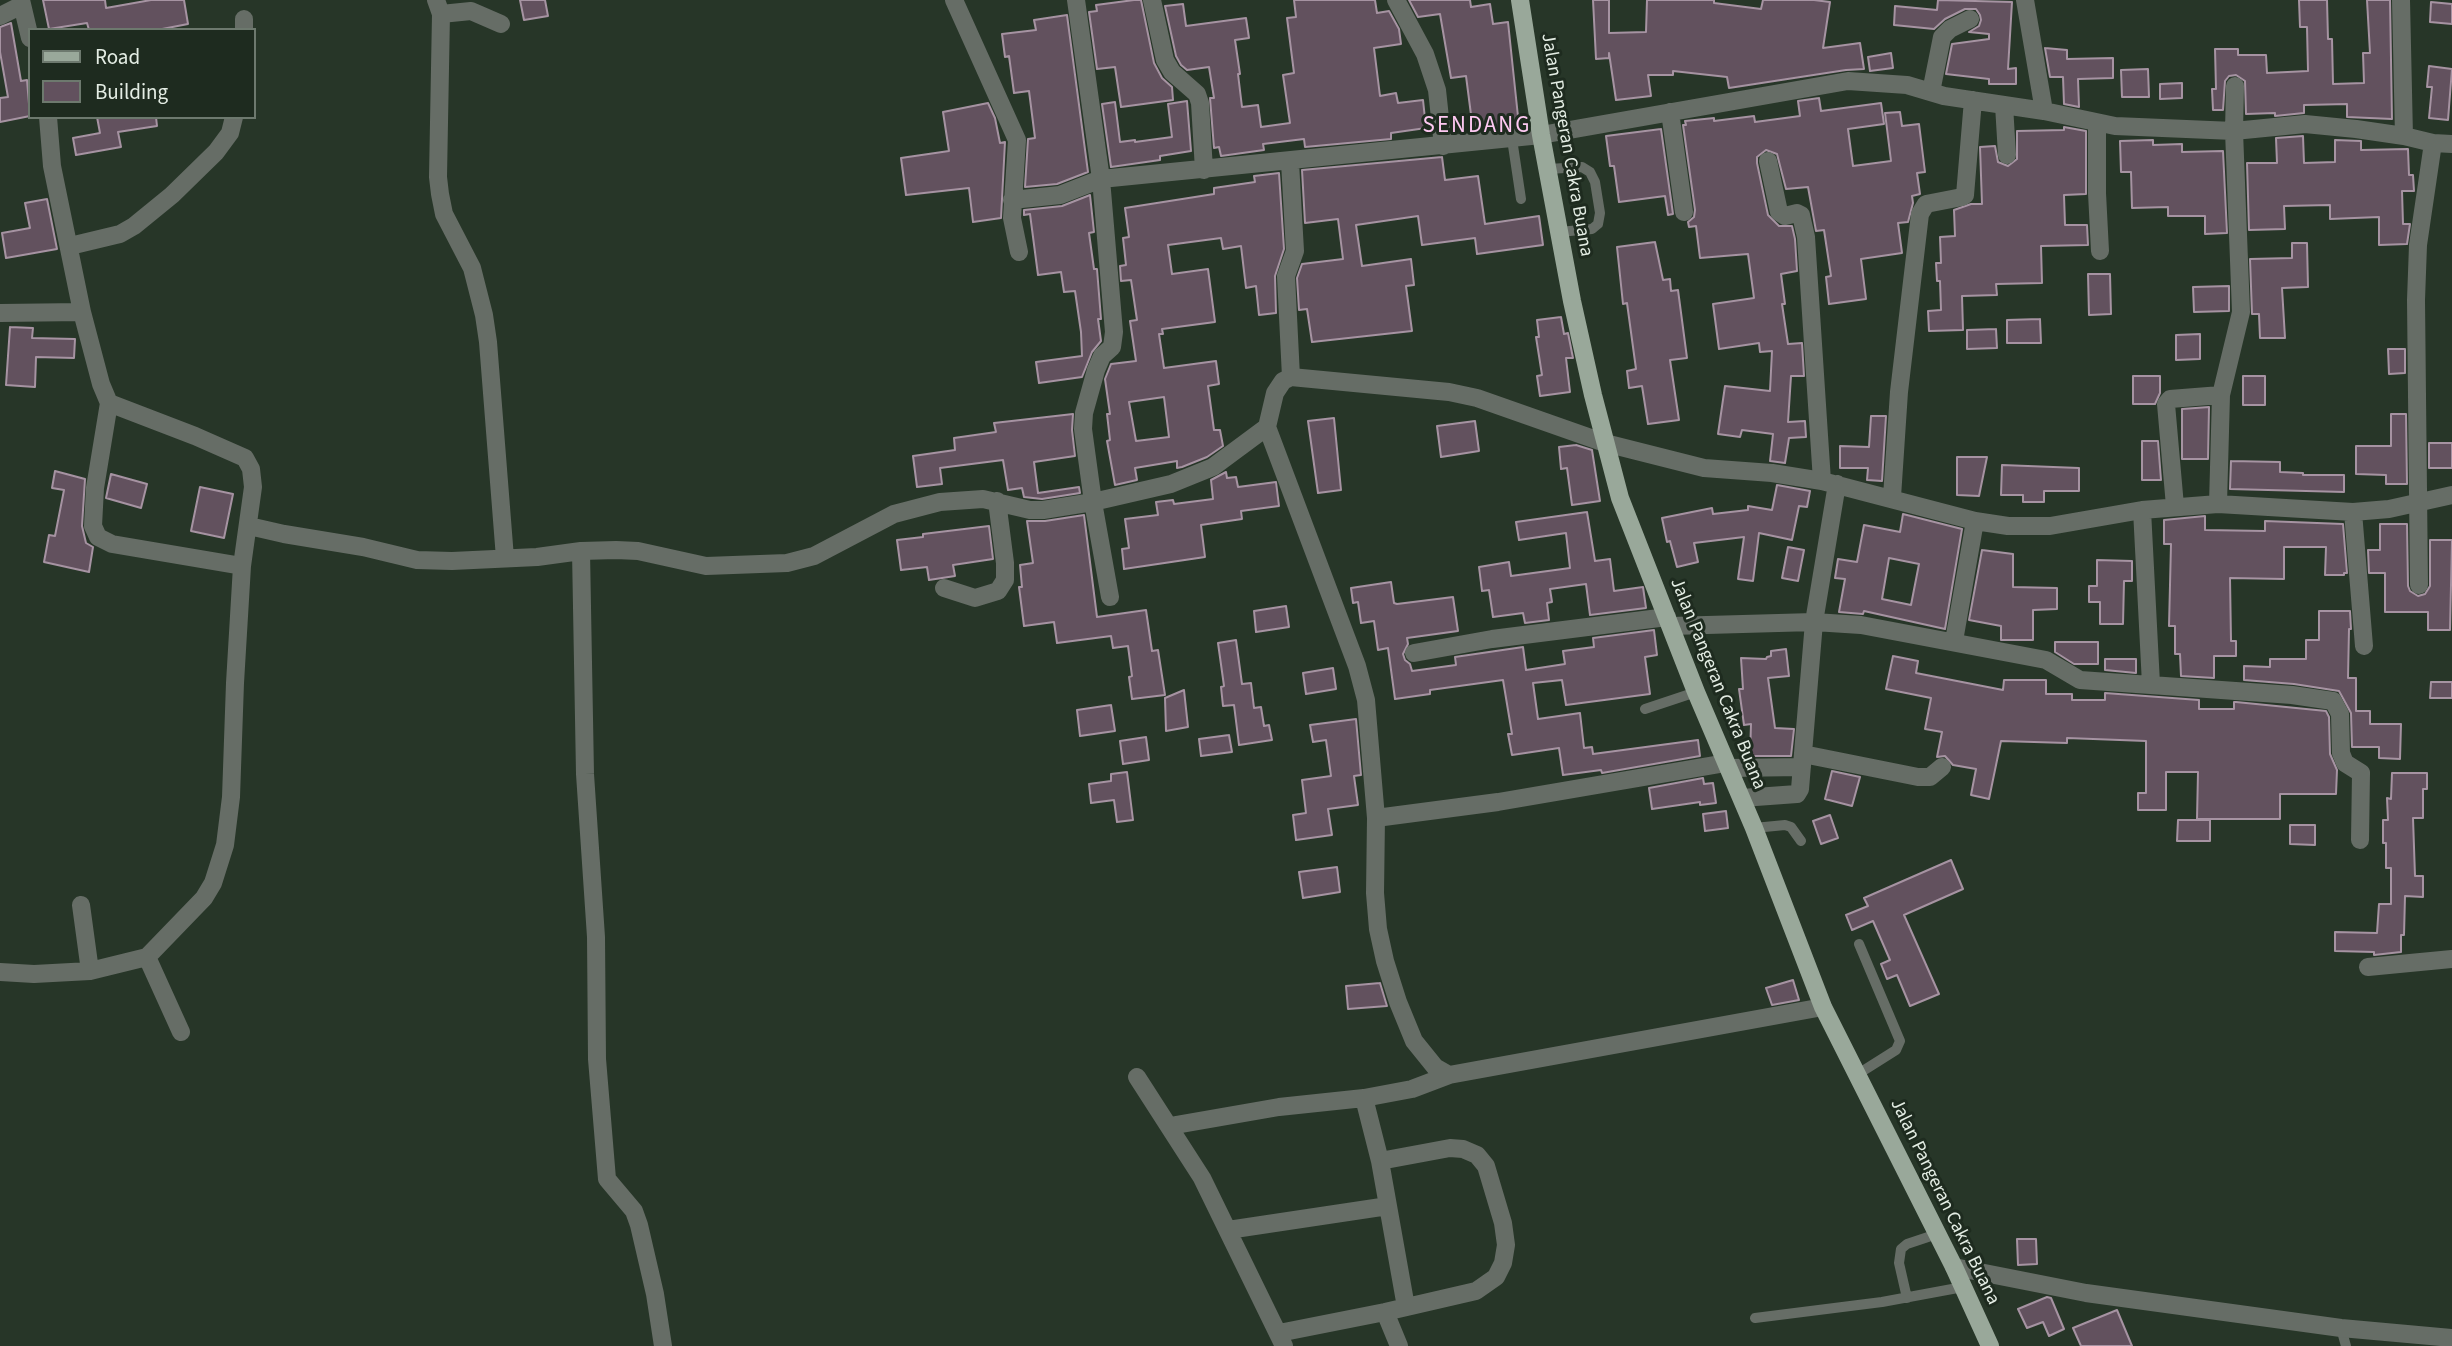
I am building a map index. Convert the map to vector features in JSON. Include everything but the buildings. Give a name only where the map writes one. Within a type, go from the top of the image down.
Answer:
[{"type":"main road","name":"Jalan Pangeran Cakra Buana","points":[[1520,0],[1541,135],[1572,301],[1620,498],[1696,692],[1754,828],[1823,1007],[1954,1267],[1990,1346]]},
{"type":"street","points":[[954,0],[1017,140],[1012,218],[1019,251]]},
{"type":"street","points":[[1076,0],[1101,179],[1113,340],[1099,361],[1084,413],[1083,429],[1110,597]]},
{"type":"street","points":[[1152,0],[1164,60],[1172,72],[1197,93],[1204,170]]},
{"type":"street","points":[[1396,0],[1425,54],[1437,89],[1443,146]]},
{"type":"street","points":[[2025,0],[2044,111]]},
{"type":"street","points":[[2401,0],[2404,136]]},
{"type":"street","points":[[0,16],[22,3],[28,29]]},
{"type":"street","points":[[501,24],[471,11],[439,7],[439,185],[444,214],[472,268],[484,315],[505,558]]},
{"type":"street","points":[[1931,92],[1942,37],[1950,29],[1970,19]]},
{"type":"street","points":[[1012,200],[1060,195],[1101,179],[1541,135],[1849,81],[1907,85],[1931,92],[2097,123],[2174,130],[2234,131],[2305,124],[2452,144]]},
{"type":"street","points":[[2218,504],[2221,395],[2241,312],[2234,131],[2235,86]]},
{"type":"street","points":[[1892,497],[1899,392],[1920,214],[1926,204],[1965,195],[1973,100]]},
{"type":"street","points":[[2004,105],[2007,155]]},
{"type":"street","points":[[1670,112],[1684,212]]},
{"type":"street","points":[[48,119],[52,166],[82,312],[101,384],[109,403],[95,488],[93,526],[98,537],[112,544],[242,566]]},
{"type":"street","points":[[70,246],[120,234],[134,226],[172,195],[216,152],[230,133],[234,119]]},
{"type":"street","points":[[2097,123],[2100,251]]},
{"type":"street","points":[[2419,585],[2416,300],[2418,245],[2433,143]]},
{"type":"street","points":[[1742,798],[1797,794],[1800,789],[1829,482],[1807,237],[1801,215],[1797,213],[1785,216],[1779,212],[1768,161]]},
{"type":"street","points":[[1290,162],[1295,251],[1286,276],[1292,377]]},
{"type":"street","points":[[0,313],[82,312]]},
{"type":"street","points":[[1448,1075],[1435,1067],[1414,1041],[1385,961],[1378,929],[1375,893],[1376,818],[1366,700],[1357,666],[1267,427],[1275,393],[1283,381],[1292,377],[1458,394],[1477,398],[1605,443],[1704,468],[1772,473],[1829,482],[1975,521],[2027,527],[2175,506],[2218,504],[2353,512],[2389,509],[2452,495]]},
{"type":"street","points":[[2175,506],[2166,404],[2170,399],[2221,395]]},
{"type":"street","points":[[0,972],[34,974],[90,971],[147,957],[209,890],[225,845],[231,797],[242,566],[253,487],[251,469],[245,458],[109,403]]},
{"type":"street","points":[[249,526],[363,547],[416,560],[537,557],[582,551],[638,551],[715,567],[787,563],[814,556],[894,514],[947,501],[997,501],[1030,510],[1093,502],[1189,478],[1213,467],[1267,427]]},
{"type":"street","points":[[944,588],[975,598],[999,591],[1005,580],[1005,563],[997,501]]},
{"type":"street","points":[[2142,510],[2151,684]]},
{"type":"street","points":[[2353,512],[2364,646]]},
{"type":"street","points":[[1954,641],[1975,521]]},
{"type":"street","points":[[582,551],[586,774],[596,937],[597,1059],[607,1179],[635,1211],[656,1294],[663,1346]]},
{"type":"street","points":[[1414,653],[1492,639],[1669,622],[1814,622],[1861,625],[2046,660],[2080,680],[2292,695],[2333,701],[2340,714],[2341,753],[2345,763],[2361,773],[2363,787],[2360,840]]},
{"type":"street","points":[[1376,818],[1728,766],[1803,760],[1918,777],[1930,777],[1942,767]]},
{"type":"street","points":[[80,905],[90,971]]},
{"type":"street","points":[[147,957],[181,1032]]},
{"type":"street","points":[[2368,967],[2452,959]]},
{"type":"street","points":[[1170,1126],[1279,1107],[1364,1098],[1412,1088],[1448,1075],[1823,1007]]},
{"type":"street","points":[[1137,1077],[1202,1178],[1281,1339],[1476,1291],[1496,1277],[1503,1263],[1506,1245],[1503,1223],[1486,1166],[1476,1155],[1463,1149],[1450,1148],[1380,1161]]},
{"type":"street","points":[[1364,1098],[1380,1161],[1406,1307]]},
{"type":"street","points":[[1228,1230],[1388,1206]]},
{"type":"street","points":[[1954,1267],[2085,1293],[2341,1328],[2452,1338]]},
{"type":"street","points":[[1385,1312],[1399,1346]]},
{"type":"lane","points":[[1512,139],[1521,199]]},
{"type":"lane","points":[[1548,169],[1582,167],[1590,172],[1595,182],[1600,213],[1598,224],[1592,229],[1559,232]]},
{"type":"lane","points":[[1645,709],[1696,692]]},
{"type":"lane","points":[[1754,828],[1785,825],[1791,827],[1801,841]]},
{"type":"lane","points":[[1858,1074],[1896,1050],[1900,1041],[1859,944]]},
{"type":"lane","points":[[1906,1298],[1899,1264],[1901,1249],[1907,1244],[1937,1234]]},
{"type":"lane","points":[[1755,1318],[1906,1298],[1963,1287]]},
{"type":"lane","points":[[2341,1328],[2346,1346]]},
{"type":"district","name":"SENDANG","points":[[1477,127]]}]
